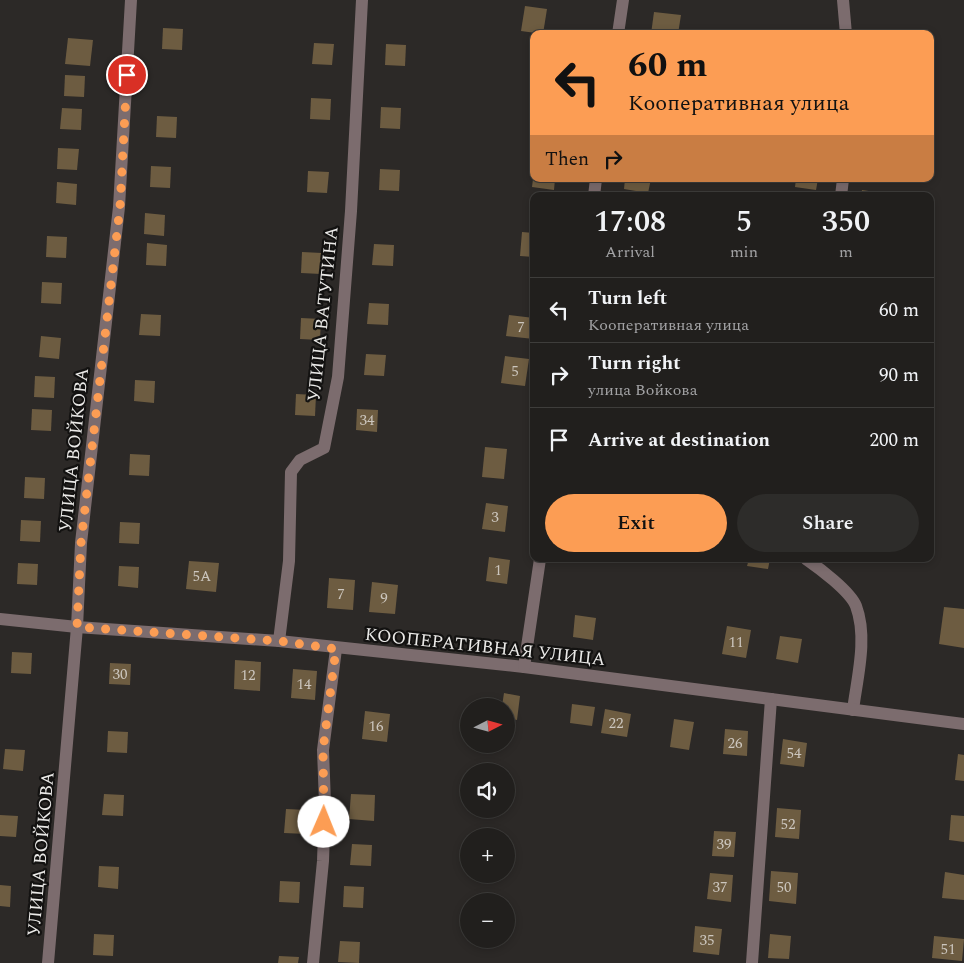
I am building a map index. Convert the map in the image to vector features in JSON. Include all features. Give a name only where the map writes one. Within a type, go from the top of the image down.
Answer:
[{"type":"street","name":"УЛИЦА ВОЙКОВА","points":[[48,963],[77,627],[81,543],[120,207],[131,0]]},
{"type":"street","name":"УЛИЦА ВАТУТИНА","points":[[279,641],[288,561],[291,472],[300,460],[324,448],[338,377],[351,212],[362,0]]},
{"type":"street","points":[[619,30],[623,0]]},
{"type":"street","points":[[843,0],[846,30]]},
{"type":"street","points":[[524,667],[540,562]]},
{"type":"street","points":[[810,562],[829,575],[856,605],[861,638],[853,710]]},
{"type":"street","name":"КООПЕРАТИВНАЯ УЛИЦА","points":[[0,618],[77,627],[279,641],[336,649],[524,667],[964,724]]},
{"type":"street","points":[[313,963],[323,861],[325,803],[323,750],[336,649]]},
{"type":"street","points":[[752,963],[771,699]]},
{"type":"building","points":[[525,6],[547,9],[544,30],[530,30],[530,32],[521,31]]},
{"type":"building","points":[[654,12],[681,15],[679,30],[652,30]]},
{"type":"building","points":[[163,28],[183,29],[182,50],[162,49]]},
{"type":"building","points":[[68,38],[93,40],[90,66],[65,64]]},
{"type":"building","points":[[314,43],[334,44],[332,65],[312,64]]},
{"type":"building","points":[[386,44],[406,45],[405,66],[385,65]]},
{"type":"building","points":[[65,75],[85,76],[84,97],[64,96]]},
{"type":"building","points":[[311,98],[331,99],[330,120],[310,119]]},
{"type":"building","points":[[381,107],[401,108],[400,129],[380,128]]},
{"type":"building","points":[[62,108],[82,109],[81,130],[60,129]]},
{"type":"building","points":[[157,116],[177,117],[176,138],[156,137]]},
{"type":"building","points":[[58,148],[79,149],[77,170],[57,169]]},
{"type":"building","points":[[151,166],[171,167],[170,188],[150,187]]},
{"type":"building","points":[[380,169],[400,170],[399,191],[379,190]]},
{"type":"building","points":[[308,171],[329,172],[327,193],[307,192]]},
{"type":"building","points":[[57,182],[77,184],[76,205],[56,203]]},
{"type":"building","points":[[533,182],[555,182],[554,190],[532,187]]},
{"type":"building","points":[[625,182],[650,182],[648,192],[624,189]]},
{"type":"building","points":[[796,182],[817,182],[816,190],[795,187]]},
{"type":"building","points":[[145,213],[165,215],[164,236],[144,234]]},
{"type":"building","points":[[522,232],[530,233],[530,257],[520,256]]},
{"type":"building","points":[[47,236],[67,237],[66,258],[46,257]]},
{"type":"building","points":[[147,243],[167,245],[166,266],[146,265]]},
{"type":"building","points":[[374,244],[394,245],[393,266],[372,265]]},
{"type":"building","points":[[302,252],[322,253],[321,274],[301,273]]},
{"type":"building","points":[[42,282],[62,283],[61,304],[41,303]]},
{"type":"building","points":[[369,303],[389,304],[388,325],[367,324]]},
{"type":"building","points":[[141,314],[161,315],[160,336],[139,335]]},
{"type":"building","points":[[509,315],[530,318],[530,339],[506,336]]},
{"type":"building","points":[[301,318],[321,319],[320,340],[300,339]]},
{"type":"building","points":[[41,336],[61,338],[59,359],[39,357]]},
{"type":"building","points":[[366,354],[386,355],[384,376],[364,375]]},
{"type":"building","points":[[505,356],[529,359],[525,386],[501,383]]},
{"type":"building","points":[[35,376],[55,377],[54,398],[34,397]]},
{"type":"building","points":[[135,380],[155,381],[154,403],[134,401]]},
{"type":"building","points":[[296,394],[316,395],[315,416],[295,415]]},
{"type":"building","points":[[32,409],[52,410],[51,431],[31,430]]},
{"type":"building","points":[[357,409],[378,410],[377,432],[356,430]]},
{"type":"building","points":[[485,447],[507,449],[504,479],[482,477]]},
{"type":"building","points":[[130,454],[150,455],[149,476],[129,475]]},
{"type":"building","points":[[25,477],[45,478],[44,499],[24,498]]},
{"type":"building","points":[[486,503],[508,506],[505,532],[482,529]]},
{"type":"building","points":[[21,520],[41,521],[40,542],[20,541]]},
{"type":"building","points":[[120,522],[140,523],[139,544],[119,543]]},
{"type":"building","points":[[489,557],[510,560],[507,584],[486,581]]},
{"type":"building","points":[[189,561],[219,563],[216,592],[186,589]]},
{"type":"building","points":[[748,562],[769,562],[768,569],[747,566]]},
{"type":"building","points":[[18,563],[38,564],[37,585],[17,584]]},
{"type":"building","points":[[119,566],[139,567],[138,588],[118,586]]},
{"type":"building","points":[[329,578],[355,580],[353,610],[327,608]]},
{"type":"building","points":[[372,582],[398,585],[395,614],[369,612]]},
{"type":"building","points":[[944,607],[964,609],[964,648],[939,644]]},
{"type":"building","points":[[575,615],[596,618],[593,640],[573,637]]},
{"type":"building","points":[[727,626],[751,630],[746,658],[722,654]]},
{"type":"building","points":[[780,636],[802,639],[798,663],[776,659]]},
{"type":"building","points":[[12,652],[32,653],[31,674],[11,673]]},
{"type":"building","points":[[235,660],[261,662],[260,691],[234,689]]},
{"type":"building","points":[[110,663],[131,664],[130,685],[109,684]]},
{"type":"building","points":[[293,669],[317,671],[315,700],[291,698]]},
{"type":"building","points":[[504,693],[520,696],[517,720],[515,720],[515,698],[503,698]]},
{"type":"building","points":[[572,704],[595,707],[592,726],[570,723]]},
{"type":"building","points":[[605,709],[631,714],[627,737],[601,733]]},
{"type":"building","points":[[365,711],[390,714],[387,742],[362,739]]},
{"type":"building","points":[[674,719],[694,722],[689,750],[670,747]]},
{"type":"building","points":[[725,729],[748,731],[747,756],[723,754]]},
{"type":"building","points":[[108,731],[128,732],[127,753],[107,752]]},
{"type":"building","points":[[783,739],[807,743],[804,767],[780,764]]},
{"type":"building","points":[[5,749],[25,750],[23,771],[3,769]]},
{"type":"building","points":[[958,754],[964,755],[964,781],[955,780]]},
{"type":"building","points":[[104,794],[124,795],[123,816],[102,815]]},
{"type":"building","points":[[351,794],[375,795],[374,821],[349,819]]},
{"type":"building","points":[[777,808],[801,810],[799,839],[775,837]]},
{"type":"building","points":[[286,809],[308,810],[307,834],[284,833]]},
{"type":"building","points":[[0,815],[18,816],[16,837],[0,836]]},
{"type":"building","points":[[951,815],[964,816],[964,842],[949,840]]},
{"type":"building","points":[[714,831],[736,832],[734,857],[712,856]]},
{"type":"building","points":[[352,844],[372,845],[371,866],[350,865]]},
{"type":"building","points":[[99,866],[119,867],[118,889],[98,887]]},
{"type":"building","points":[[771,871],[798,873],[796,904],[769,901]]},
{"type":"building","points":[[945,872],[964,875],[964,900],[942,898]]},
{"type":"building","points":[[710,873],[733,875],[731,902],[707,899]]},
{"type":"building","points":[[280,881],[300,882],[299,903],[279,902]]},
{"type":"building","points":[[0,885],[11,886],[10,907],[0,906]]},
{"type":"building","points":[[344,886],[364,887],[363,908],[343,907]]},
{"type":"building","points":[[695,926],[722,929],[719,955],[693,952]]},
{"type":"building","points":[[94,934],[114,935],[113,956],[93,955]]},
{"type":"building","points":[[770,934],[791,936],[789,959],[768,958]]},
{"type":"building","points":[[934,936],[964,939],[962,961],[932,958]]},
{"type":"building","points":[[340,941],[360,942],[359,963],[338,962]]},
{"type":"building","points":[[279,956],[299,957],[298,963],[278,963]]},
{"type":"route","points":[[127,75],[120,207],[81,543],[77,627],[279,641],[336,649],[323,750],[324,822]]}]
